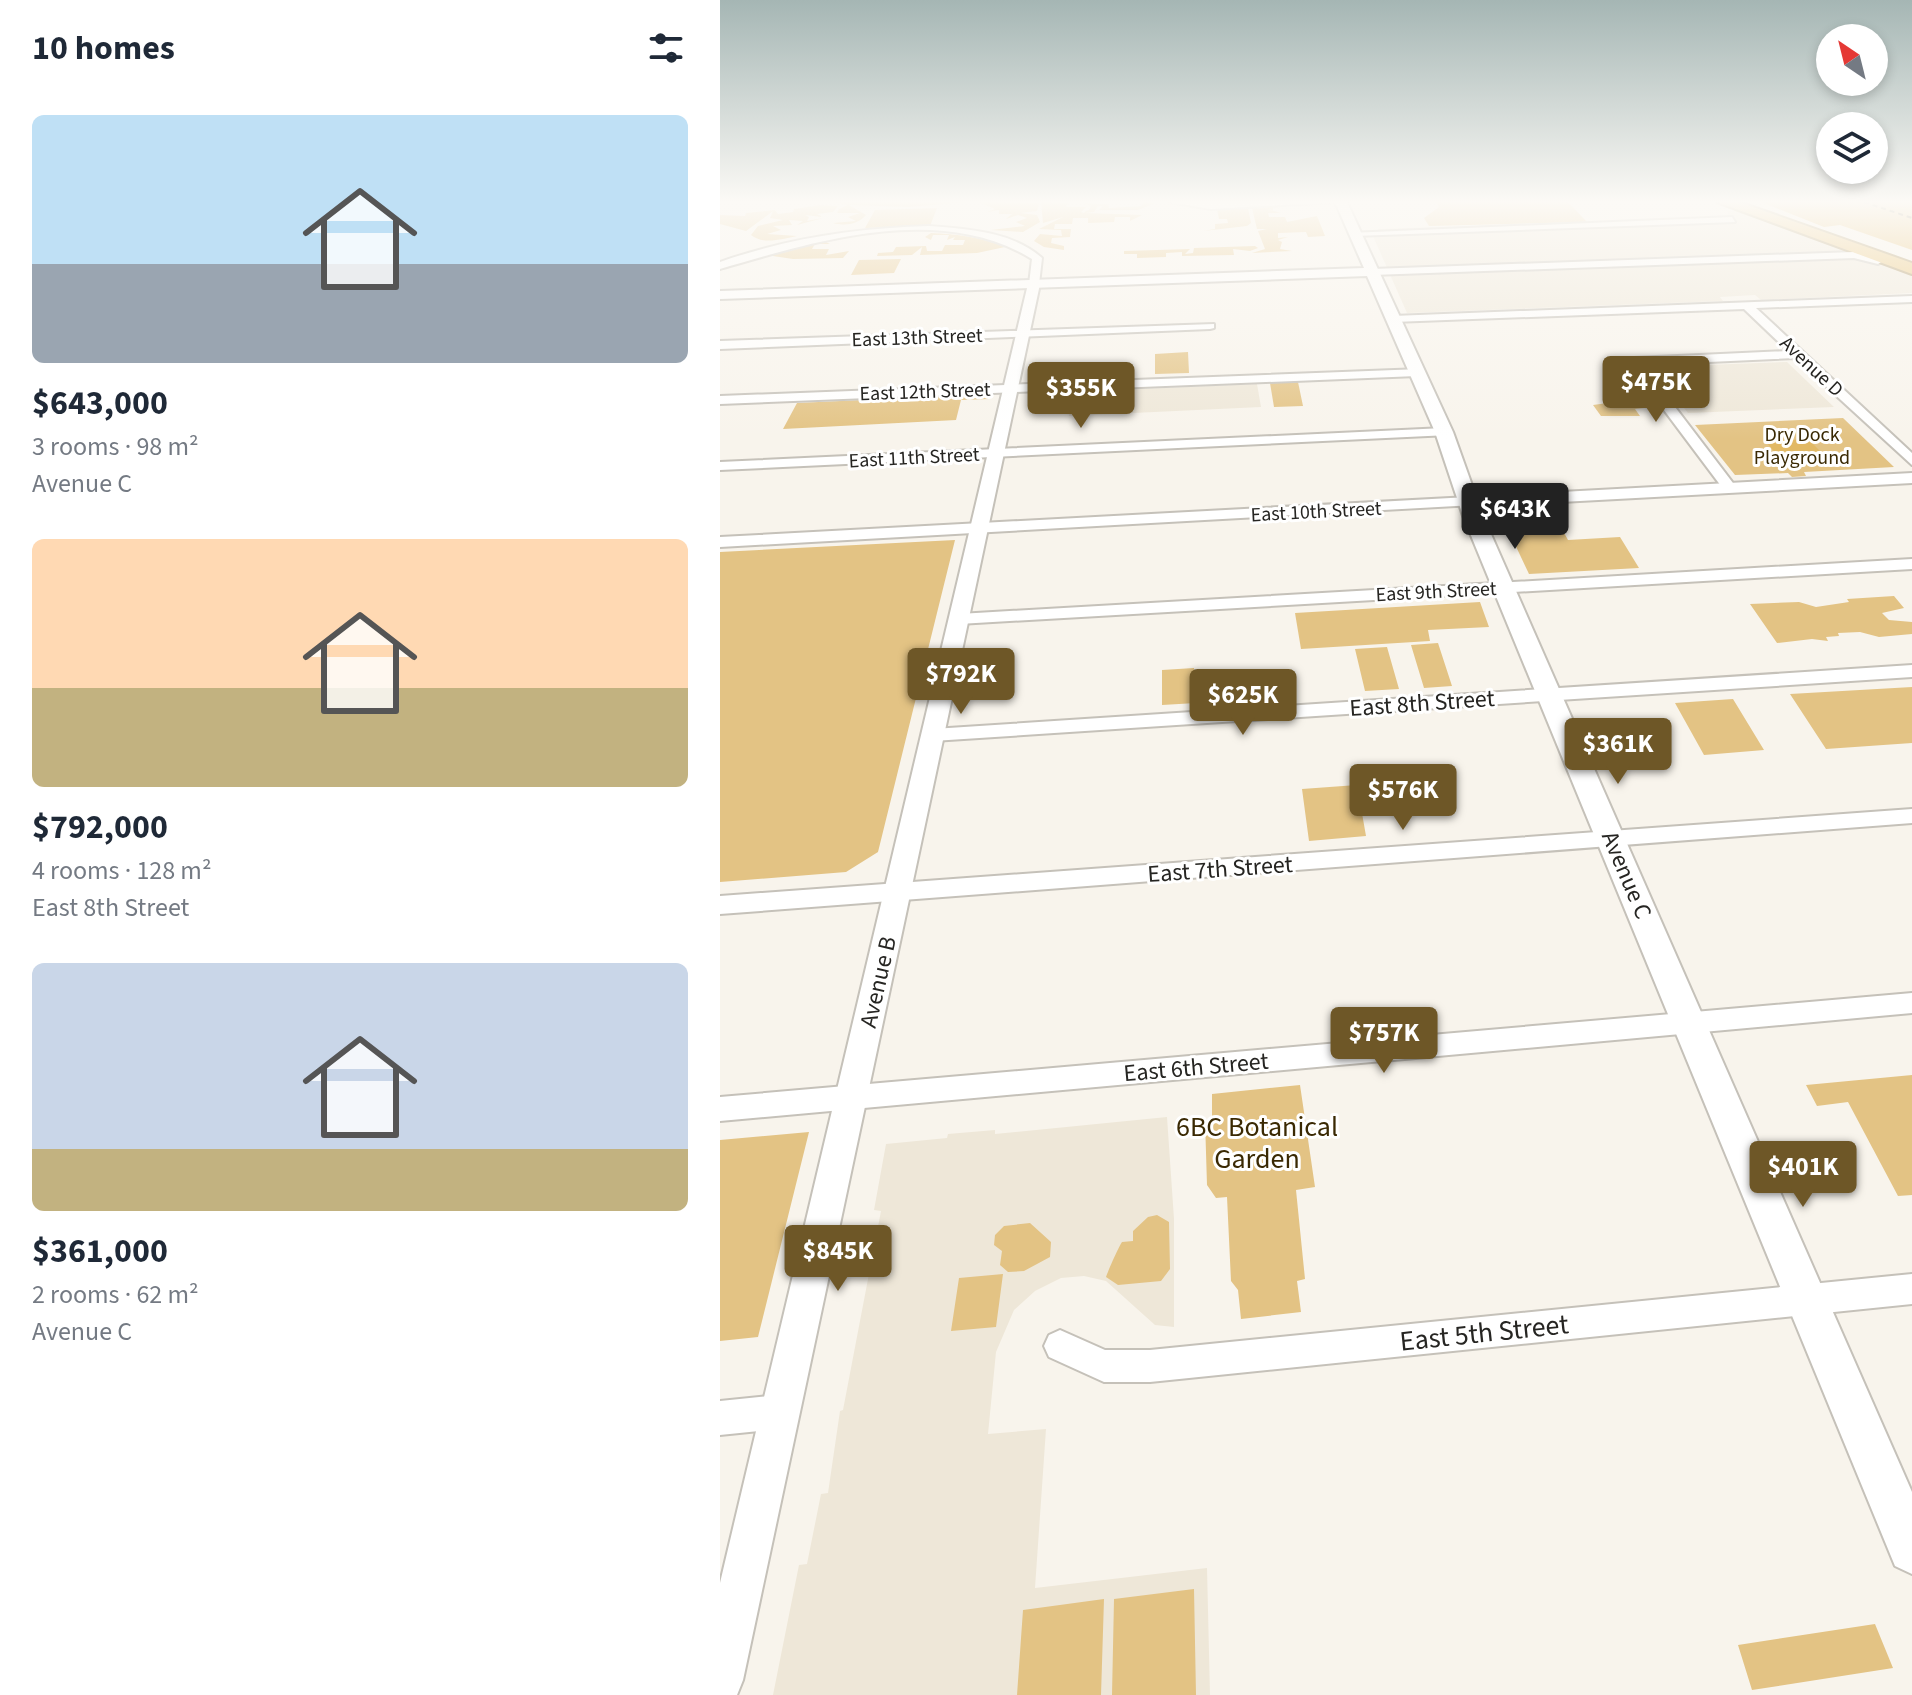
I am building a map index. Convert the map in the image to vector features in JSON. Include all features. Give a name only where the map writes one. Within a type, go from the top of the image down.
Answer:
[{"type":"main road","points":[[720,295],[1116,281]]},
{"type":"main road","name":"Avenue C","points":[[1376,281],[1444,432],[1469,502],[1912,1549]]},
{"type":"street","name":"Avenue B","points":[[720,1680],[1034,284]]},
{"type":"street","points":[[1393,319],[1912,299]]},
{"type":"street","name":"Avenue D","points":[[1746,305],[1912,461]]},
{"type":"street","name":"East 13th Street","points":[[720,345],[1210,326]]},
{"type":"street","points":[[1729,487],[1635,362],[1799,354]]},
{"type":"street","name":"East 12th Street","points":[[720,400],[1417,372]]},
{"type":"street","name":"East 11th Street","points":[[720,466],[1444,432]]},
{"type":"street","name":"East 10th Street","points":[[720,542],[1912,478]]},
{"type":"street","name":"East 9th Street","points":[[959,619],[1912,564]]},
{"type":"street","name":"East 8th Street","points":[[933,735],[1912,671]]},
{"type":"street","name":"East 7th Street","points":[[720,905],[1912,816]]},
{"type":"street","name":"East 6th Street","points":[[720,1109],[1912,1003]]},
{"type":"street","name":"East 5th Street","points":[[1060,1346],[1104,1366],[1150,1366],[1912,1289]]},
{"type":"street","points":[[720,1418],[780,1412]]},
{"type":"shaded area","points":[[1393,281],[1912,281],[1912,293],[1761,300],[1755,295],[1720,297],[1723,301],[1407,313]]},
{"type":"shaded area","points":[[1787,362],[1834,407],[1688,413],[1651,367]]},
{"type":"shaded area","points":[[1257,384],[1261,407],[1069,416],[1072,392]]},
{"type":"shaded area","points":[[1808,439],[1824,455],[1780,458],[1765,441]]},
{"type":"shaded area","points":[[1167,1117],[1174,1219],[1174,1327],[1155,1325],[1106,1281],[1084,1276],[1061,1278],[1035,1291],[1014,1310],[996,1352],[988,1434],[1046,1429],[1035,1588],[1207,1568],[1210,1695],[773,1695],[799,1565],[807,1564],[821,1494],[828,1493],[840,1411],[843,1410],[881,1211],[874,1210],[886,1144],[947,1138],[948,1134],[995,1130],[995,1134]]},
{"type":"green space","points":[[1188,352],[1189,373],[1155,374],[1155,354]]},
{"type":"green space","points":[[1298,382],[1303,406],[1274,407],[1270,383]]},
{"type":"green space","points":[[991,394],[990,399],[961,400],[956,420],[783,429],[797,403]]},
{"type":"green space","points":[[1637,399],[1644,408],[1635,409],[1640,416],[1601,416],[1593,405]]},
{"type":"green space","name":"Dry Dock Playground","points":[[1843,418],[1894,467],[1804,472],[1806,476],[1792,477],[1788,473],[1735,475],[1695,425]]},
{"type":"green space","points":[[1556,518],[1568,540],[1620,537],[1639,568],[1529,574],[1504,521]]},
{"type":"green space","points":[[955,540],[878,852],[846,872],[720,882],[720,552]]},
{"type":"green space","points":[[1894,596],[1904,608],[1882,613],[1889,620],[1912,622],[1912,634],[1879,637],[1860,632],[1838,633],[1839,636],[1826,637],[1828,641],[1812,639],[1777,643],[1750,604],[1799,602],[1816,607],[1849,602],[1847,599]]},
{"type":"green space","points":[[1480,602],[1489,627],[1428,630],[1430,641],[1301,649],[1295,613]]},
{"type":"green space","points":[[1438,643],[1452,686],[1424,688],[1411,645]]},
{"type":"green space","points":[[1387,647],[1399,689],[1365,691],[1355,649]]},
{"type":"green space","points":[[1194,668],[1196,703],[1162,705],[1162,670]]},
{"type":"green space","points":[[1912,687],[1912,743],[1826,749],[1790,694]]},
{"type":"green space","points":[[1733,699],[1764,750],[1704,755],[1675,703]]},
{"type":"green space","points":[[1357,785],[1366,836],[1309,841],[1302,789]]},
{"type":"green space","points":[[1912,1075],[1912,1195],[1898,1196],[1848,1102],[1817,1106],[1806,1085]]},
{"type":"green space","name":"6BC Botanical Garden","points":[[1300,1085],[1315,1187],[1296,1190],[1305,1279],[1297,1281],[1301,1312],[1241,1319],[1238,1290],[1231,1281],[1227,1197],[1216,1198],[1207,1185],[1205,1120],[1212,1119],[1212,1094]]},
{"type":"green space","points":[[809,1132],[758,1337],[720,1341],[720,1140]]},
{"type":"green space","points":[[1157,1215],[1169,1222],[1170,1269],[1161,1281],[1118,1285],[1106,1277],[1122,1242],[1133,1241],[1133,1231],[1148,1217]]},
{"type":"green space","points":[[1030,1223],[1051,1242],[1050,1257],[1024,1271],[1008,1272],[1000,1265],[1002,1251],[994,1245],[995,1235],[1004,1226]]},
{"type":"green space","points":[[1003,1274],[996,1327],[951,1331],[959,1278]]},
{"type":"green space","points":[[1194,1589],[1196,1695],[1112,1695],[1114,1599]]},
{"type":"green space","points":[[1104,1599],[1101,1695],[1017,1695],[1023,1610]]},
{"type":"green space","points":[[1875,1624],[1893,1668],[1752,1690],[1738,1645]]}]
